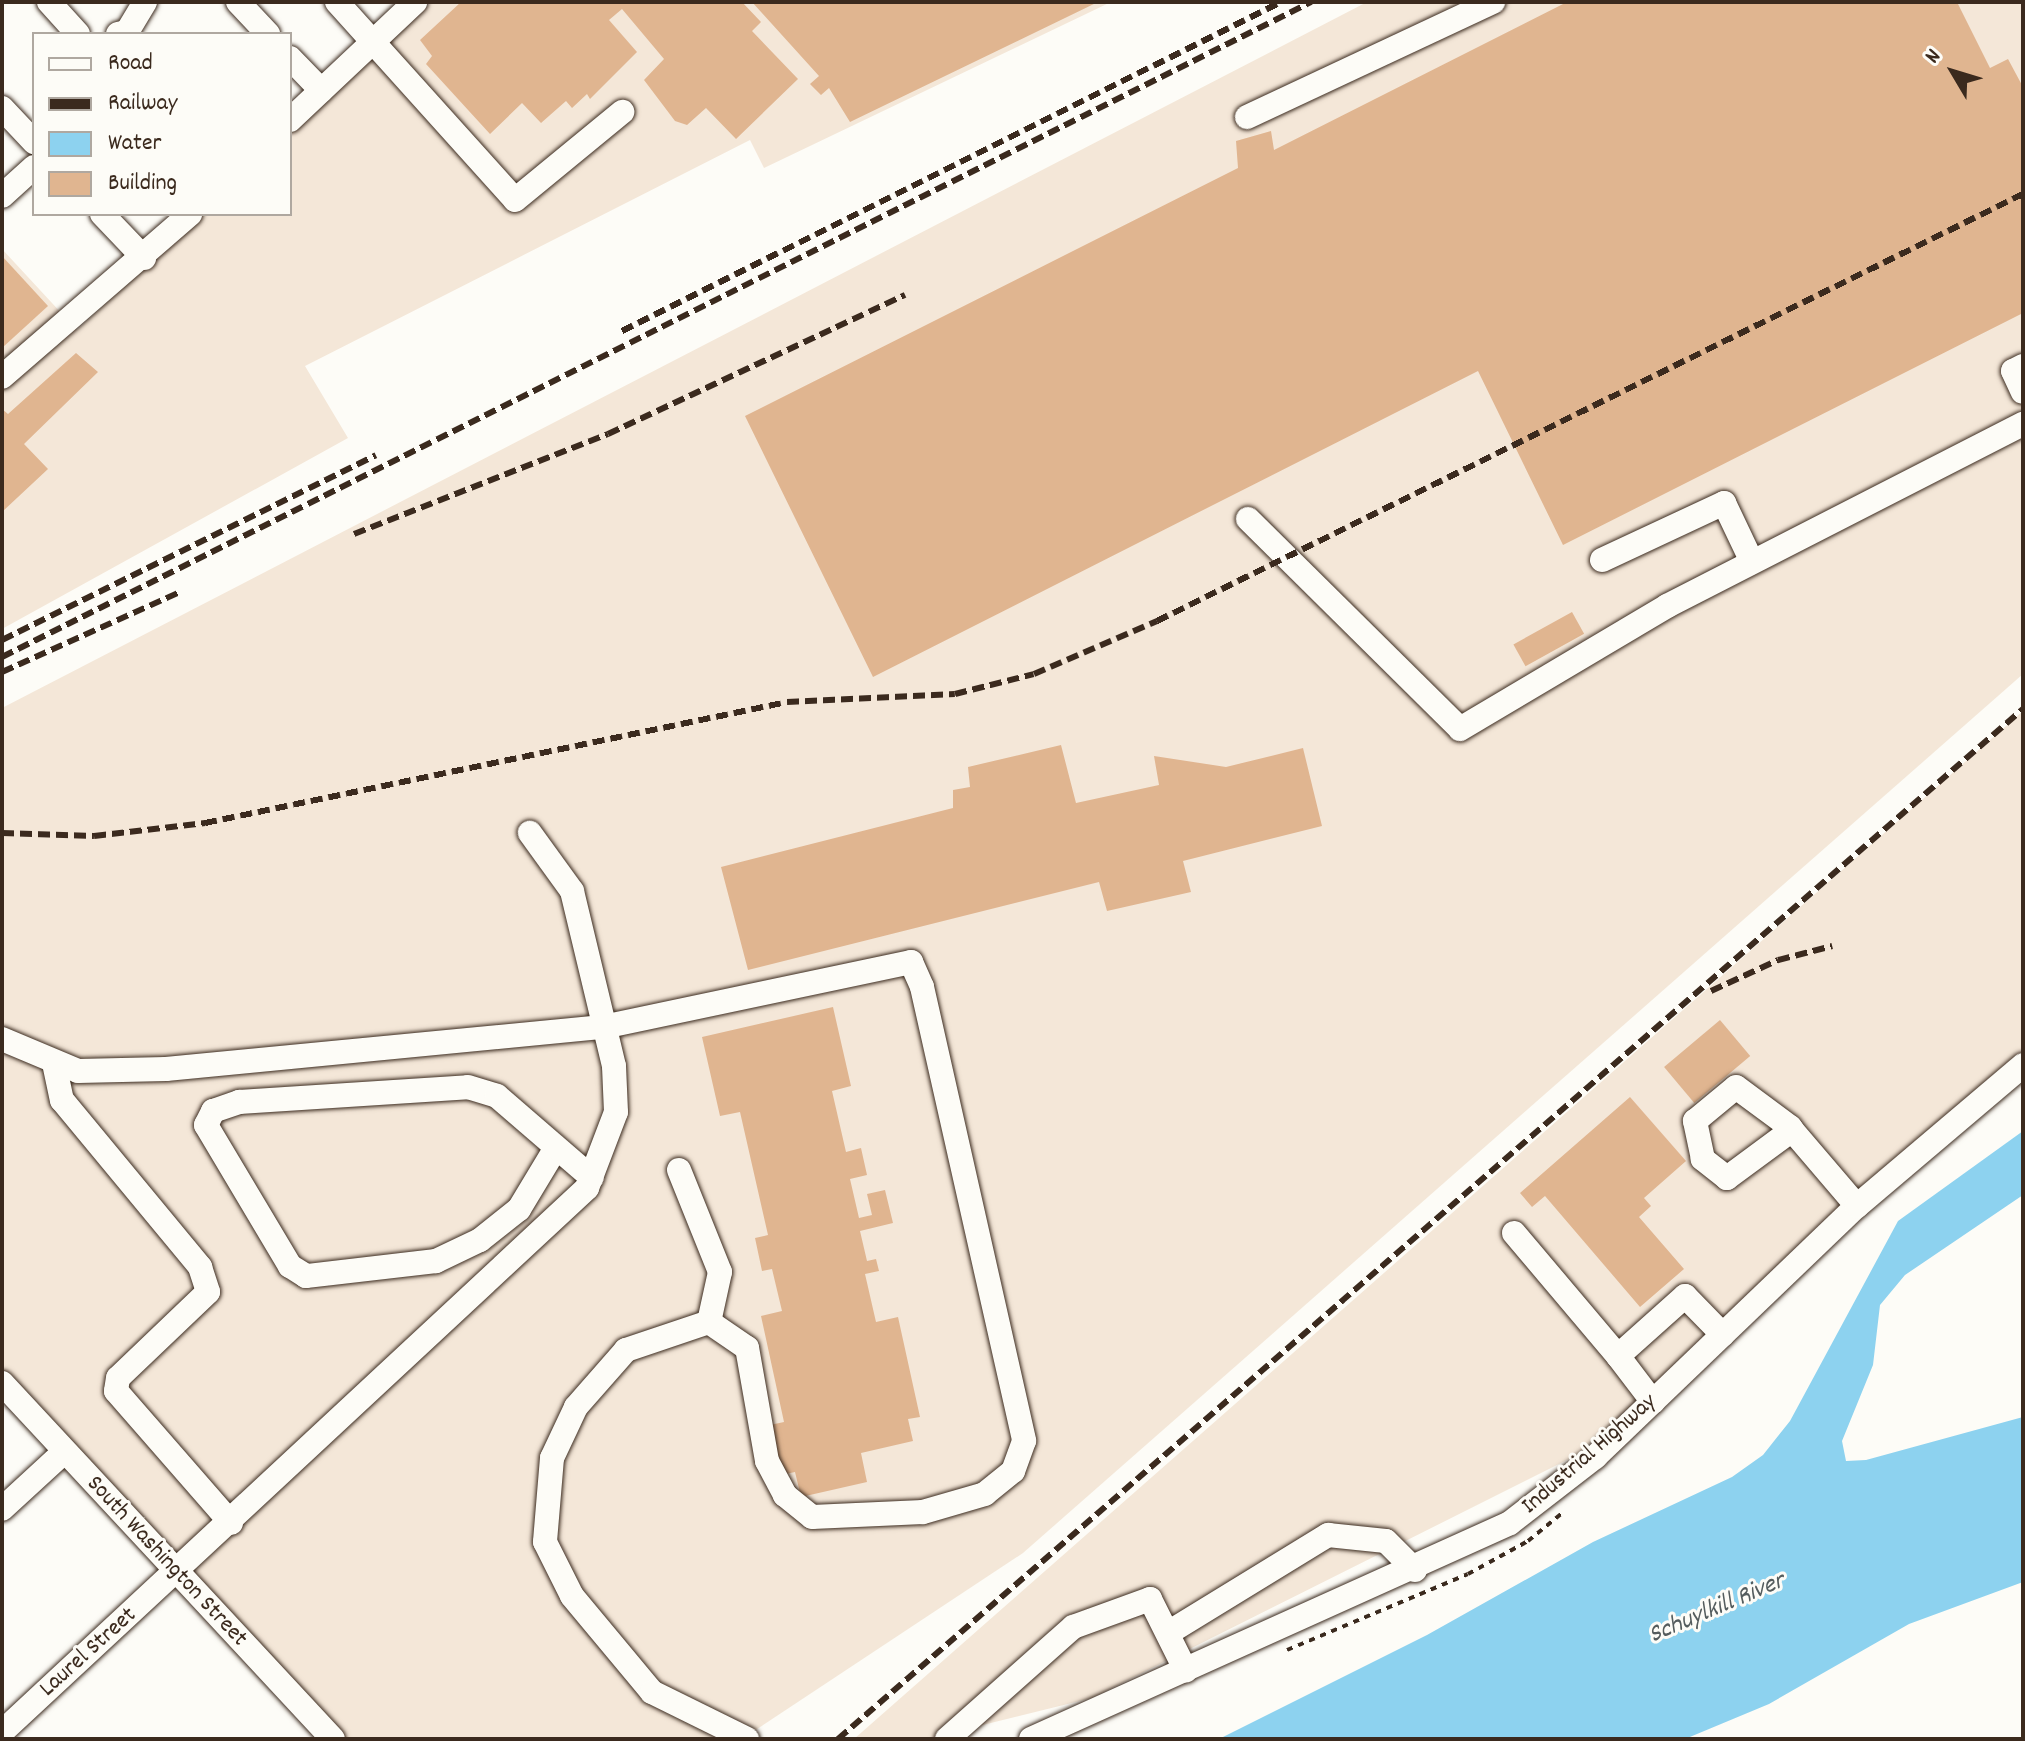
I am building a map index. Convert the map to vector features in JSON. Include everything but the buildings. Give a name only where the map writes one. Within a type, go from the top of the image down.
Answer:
[{"type":"street","points":[[49,2],[76,32]]},
{"type":"street","points":[[126,32],[145,2]]},
{"type":"street","points":[[238,2],[266,32]]},
{"type":"street","points":[[337,2],[515,200],[622,112]]},
{"type":"street","points":[[292,118],[415,2]]},
{"type":"street","points":[[1247,117],[1493,2]]},
{"type":"street","points":[[292,60],[321,90]]},
{"type":"street","points":[[5,118],[32,140]]},
{"type":"street","points":[[2,196],[32,169]]},
{"type":"street","points":[[104,216],[144,258]]},
{"type":"street","points":[[2,377],[144,258],[188,216]]},
{"type":"street","points":[[2023,366],[2013,371],[2023,392]]},
{"type":"street","points":[[1248,519],[1460,729],[1752,562],[2023,424]]},
{"type":"street","points":[[1602,560],[1724,503],[1752,562]]},
{"type":"street","points":[[530,833],[572,891],[614,1066],[616,1112],[592,1178],[554,1151],[497,1096],[468,1087],[239,1102],[213,1111],[206,1125],[290,1266],[306,1276],[436,1261],[480,1240],[519,1209],[554,1151]]},
{"type":"street","points":[[2,1039],[78,1071],[166,1069],[603,1027],[911,962],[922,987],[1024,1441],[1013,1471],[985,1494],[923,1512],[812,1517],[785,1495],[767,1461],[747,1348],[709,1322]]},
{"type":"street","points":[[54,1063],[62,1100],[200,1267],[208,1292],[118,1378],[116,1391],[231,1523]]},
{"type":"street","name":"Industrial Highway","points":[[1031,1739],[1415,1570],[1510,1523],[1595,1457],[1857,1206],[2023,1065]]},
{"type":"street","points":[[1792,1130],[1857,1206]]},
{"type":"street","points":[[679,1170],[720,1272],[709,1322]]},
{"type":"street","name":"Laurel Street","points":[[2,1732],[231,1523],[592,1178]]},
{"type":"street","points":[[1514,1233],[1653,1402]]},
{"type":"street","points":[[1618,1356],[1685,1296],[1723,1335]]},
{"type":"street","points":[[709,1322],[626,1350],[576,1407],[552,1458],[545,1542],[572,1596],[652,1692],[747,1739]]},
{"type":"street","name":"South Washington Street","points":[[2,1383],[175,1575],[333,1739]]},
{"type":"street","points":[[2,1509],[64,1452]]},
{"type":"street","points":[[1168,1633],[1328,1535],[1386,1541],[1415,1570]]},
{"type":"street","points":[[947,1739],[1073,1627],[1150,1599],[1186,1671]]},
{"type":"shaded area","points":[[432,2],[1111,2],[764,168],[750,140],[305,366],[348,438],[2,629],[2,249],[77,330],[201,216],[292,216],[292,132]]},
{"type":"shaded area","points":[[1367,2],[2023,2],[2023,674],[1023,1553],[742,1739],[331,1739],[2,1383],[2,708]]},
{"type":"shaded area","points":[[2023,711],[2023,1070],[1948,1123],[1575,1456],[1092,1698],[926,1739],[854,1739]]},
{"type":"water","name":"Schuylkill River","points":[[2023,1131],[2023,1195],[1905,1275],[1880,1305],[1873,1365],[1842,1441],[1846,1461],[1866,1460],[2023,1417],[2023,1582],[1909,1624],[1769,1704],[1685,1739],[1219,1739],[1427,1635],[1593,1542],[1732,1477],[1763,1455],[1790,1421],[1898,1221]]},
{"type":"railway","points":[[622,331],[1281,2]]},
{"type":"railway","points":[[2,657],[1311,2]]},
{"type":"railway","points":[[2,833],[94,836],[205,823],[787,702],[955,694],[1034,674],[1157,621],[2023,194]]},
{"type":"railway","points":[[354,534],[608,434],[905,295]]},
{"type":"railway","points":[[2,640],[376,455]]},
{"type":"railway","points":[[2,672],[178,593]]},
{"type":"railway","points":[[838,1739],[2023,709]]},
{"type":"railway","points":[[1711,991],[1778,960],[1832,946]]}]
